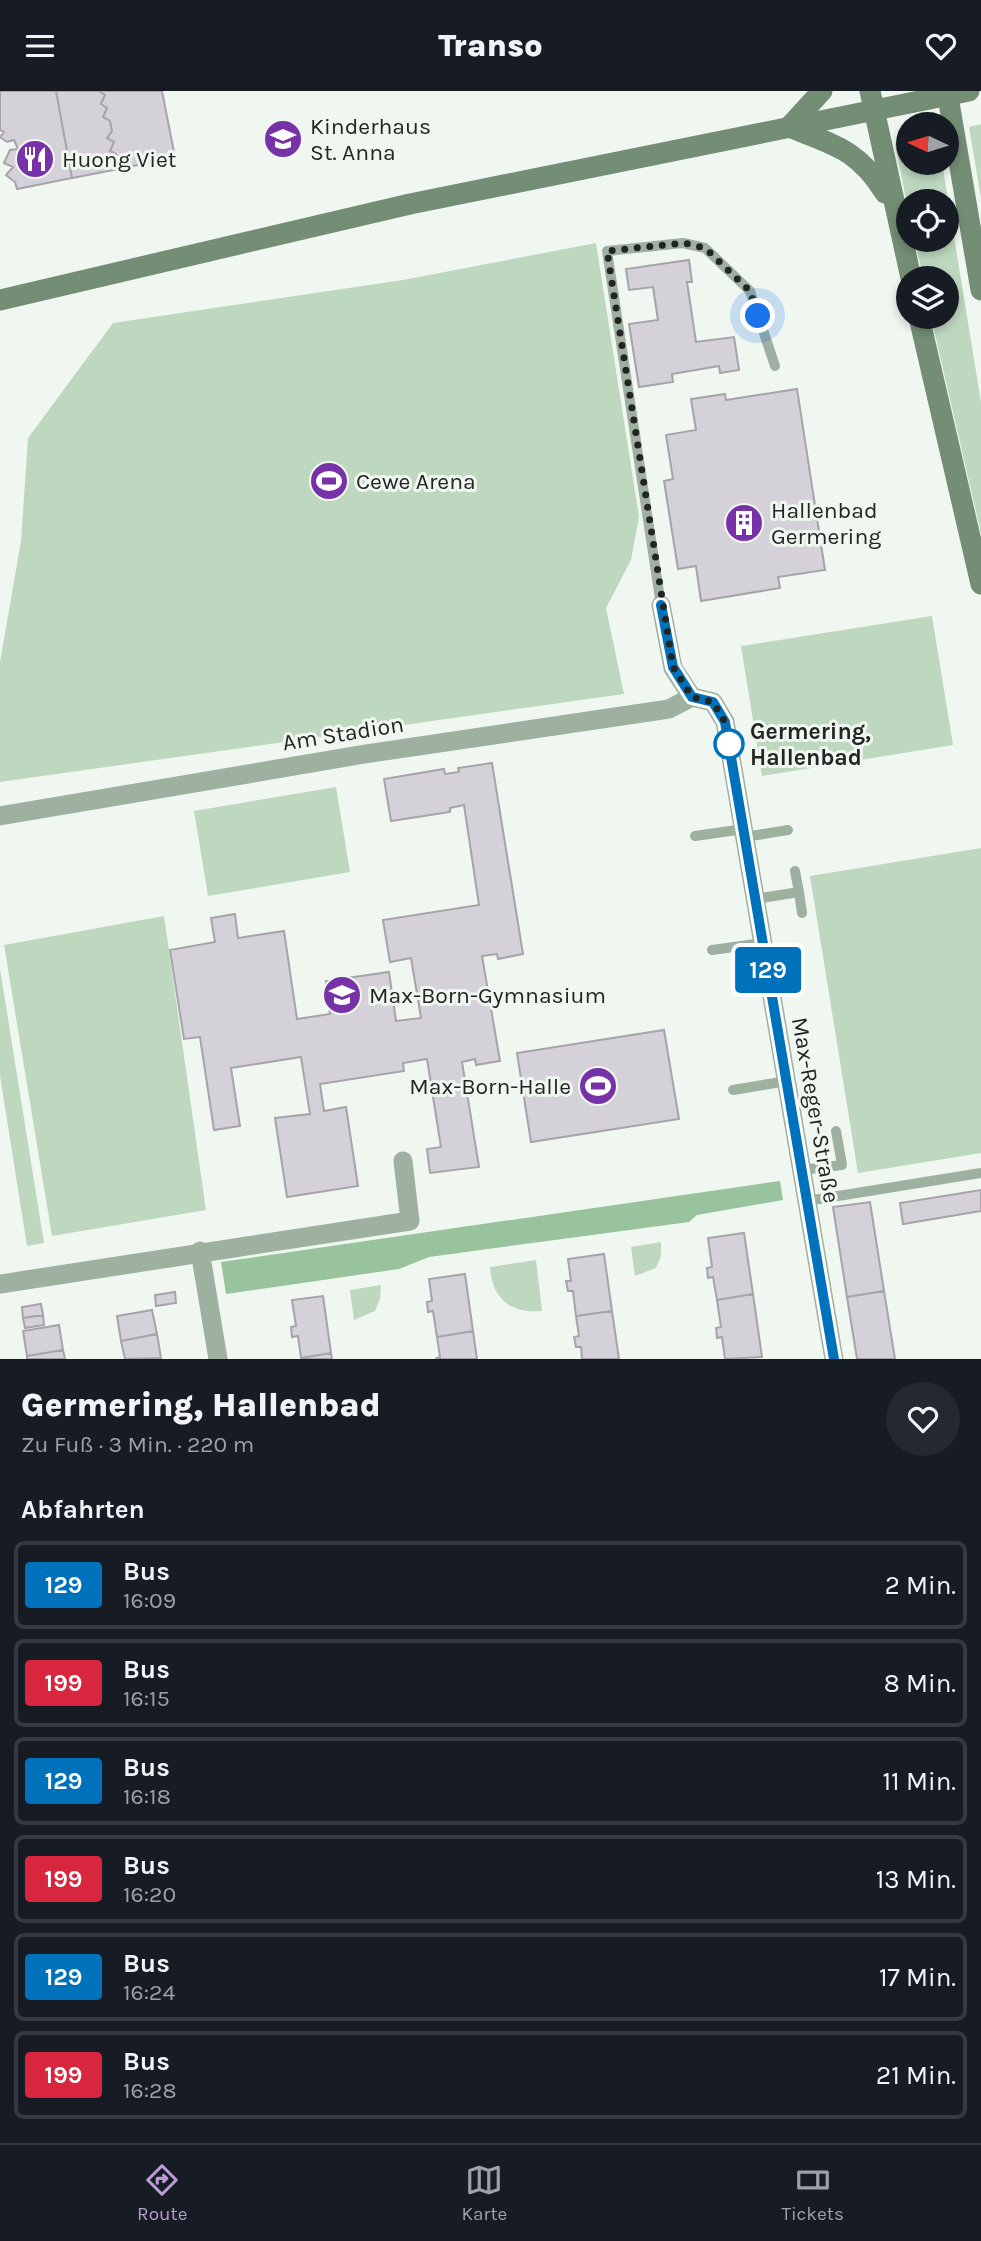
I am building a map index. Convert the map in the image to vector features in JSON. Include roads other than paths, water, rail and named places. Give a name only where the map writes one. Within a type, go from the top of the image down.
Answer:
[{"type":"main road","points":[[789,127],[822,91]]},
{"type":"main road","points":[[947,91],[981,289]]},
{"type":"main road","points":[[0,300],[410,204],[789,127],[872,100],[970,91]]},
{"type":"main road","points":[[872,100],[908,266]]},
{"type":"main road","points":[[789,127],[858,157],[870,169],[895,209]]},
{"type":"main road","points":[[922,329],[981,585]]},
{"type":"street","name":"Max-Reger-Straße","points":[[661,605],[673,667],[692,697],[713,702],[725,722],[834,1359]]},
{"type":"street","name":"Am Stadion","points":[[0,816],[365,754],[669,709],[692,697]]},
{"type":"street","points":[[0,1284],[200,1251],[410,1221],[403,1161]]},
{"type":"street","points":[[200,1251],[218,1359]]},
{"type":"lane","points":[[661,605],[607,251],[684,243],[705,248],[750,291],[775,366]]},
{"type":"lane","points":[[695,836],[788,830]]},
{"type":"lane","points":[[795,871],[802,913]]},
{"type":"lane","points":[[755,899],[799,892]]},
{"type":"lane","points":[[712,950],[763,943]]},
{"type":"lane","points":[[733,1090],[787,1081]]},
{"type":"lane","points":[[802,1170],[842,1165],[836,1131]]},
{"type":"lane","points":[[807,1201],[981,1173]]},
{"type":"place","name":"Kinderhaus St. Anna","points":[[283,139]]},
{"type":"place","name":"Huong Viet","points":[[35,159]]},
{"type":"place","name":"Cewe Arena","points":[[329,481]]},
{"type":"place","name":"Hallenbad Germering","points":[[744,523]]},
{"type":"place","name":"Germering, Hallenbad","points":[[729,744]]},
{"type":"place","name":"Max-Born-Gymnasium","points":[[342,995]]},
{"type":"place","name":"Max-Born-Halle","points":[[598,1086]]}]
